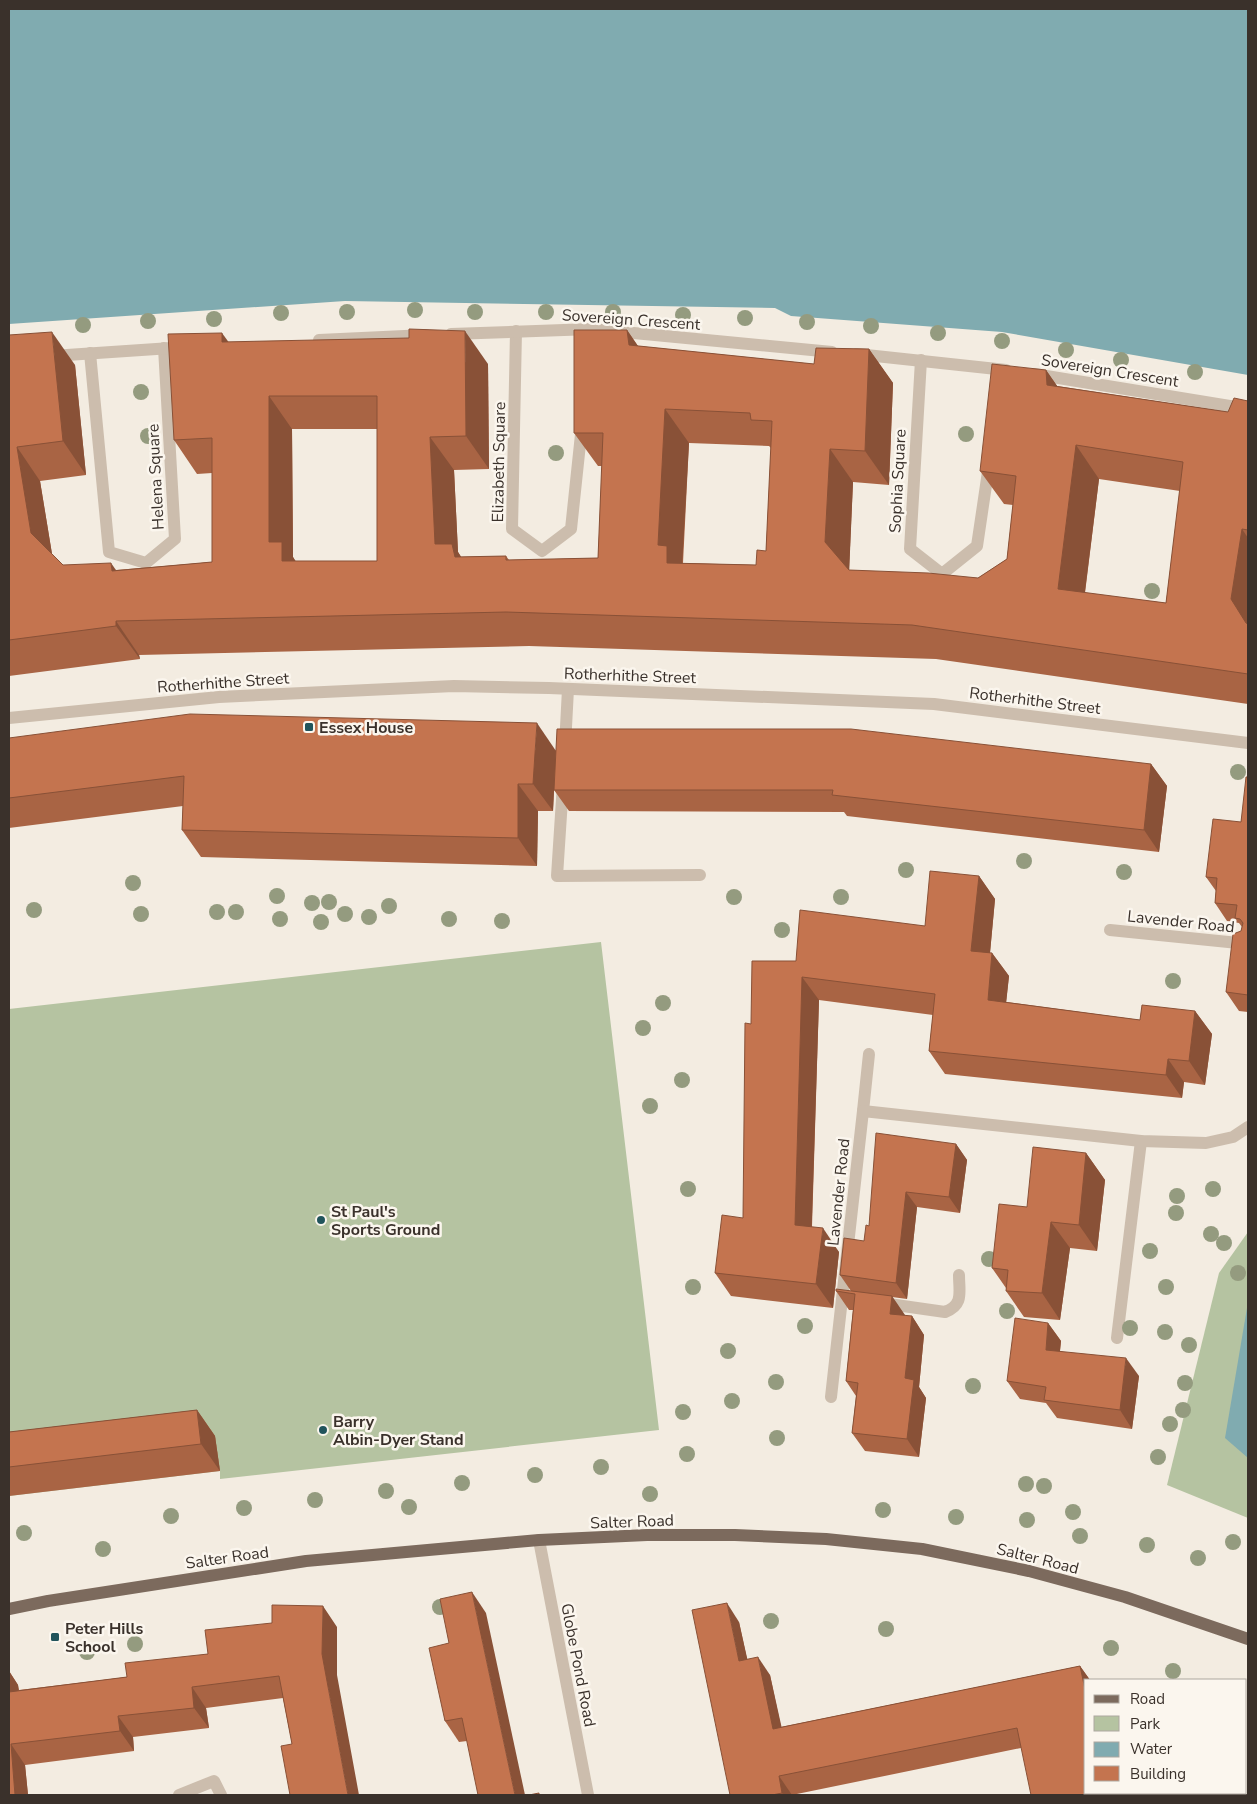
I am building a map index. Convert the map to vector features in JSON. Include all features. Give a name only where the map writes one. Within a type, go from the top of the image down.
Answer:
[{"type":"main road","name":"Salter Road","points":[[9,1609],[306,1561],[539,1540],[735,1535],[826,1539],[922,1549],[1029,1571],[1124,1597],[1248,1640]]},
{"type":"street","name":"Sovereign Crescent","points":[[311,341],[516,331],[591,334],[921,360],[1003,374],[1248,409]]},
{"type":"street","name":"Elizabeth Square","points":[[516,331],[512,529],[542,551],[571,529],[583,415]]},
{"type":"street","points":[[36,357],[194,346]]},
{"type":"street","name":"Helena Square","points":[[90,353],[109,552],[146,563],[175,539],[164,348]]},
{"type":"street","name":"Sophia Square","points":[[921,360],[910,549],[942,574],[977,546],[992,448]]},
{"type":"street","name":"Rotherhithe Street","points":[[9,718],[219,697],[454,686],[934,704],[1248,743]]},
{"type":"street","points":[[568,689],[557,876],[700,875]]},
{"type":"street","name":"Lavender Road","points":[[1110,930],[1248,944]]},
{"type":"street","name":"Lavender Road","points":[[831,1397],[847,1299],[869,1054]]},
{"type":"street","points":[[863,1110],[1141,1141],[1206,1143],[1233,1136],[1248,1128]]},
{"type":"street","points":[[1118,1338],[1141,1141]]},
{"type":"street","points":[[870,1302],[945,1312],[954,1309],[959,1302],[959,1275]]},
{"type":"street","name":"Globe Pond Road","points":[[539,1540],[588,1795]]},
{"type":"street","points":[[179,1795],[214,1781],[221,1795]]},
{"type":"green space","name":"St Paul's Sports Ground","points":[[601,942],[659,1430],[220,1479],[220,1471],[9,1496],[9,1009]]},
{"type":"green space","points":[[1248,1232],[1248,1518],[1167,1485],[1219,1273]]},
{"type":"water","points":[[9,9],[1248,9],[1248,375],[1002,332],[791,316],[775,308],[345,301],[9,324]]},
{"type":"water","points":[[1248,1302],[1248,1458],[1225,1438]]},
{"type":"building","points":[[409,329],[465,331],[466,436],[430,437],[435,544],[452,544],[455,557],[506,556],[506,560],[598,558],[603,433],[574,433],[574,330],[627,330],[629,345],[814,364],[816,348],[869,349],[865,451],[830,449],[825,542],[849,570],[928,573],[978,578],[1007,559],[1016,476],[980,471],[992,364],[1046,370],[1047,385],[1228,412],[1234,398],[1248,401],[1248,530],[1242,529],[1231,599],[1248,624],[1248,674],[912,625],[506,612],[116,621],[116,626],[9,640],[9,335],[52,332],[63,441],[17,447],[31,533],[63,565],[111,563],[112,571],[212,562],[212,438],[174,440],[168,334],[222,333],[222,342],[409,338]],"holes":[[[269,396],[377,396],[377,561],[282,561],[282,542],[269,542]],[[665,409],[750,413],[751,420],[772,421],[766,551],[757,550],[756,565],[667,563],[667,546],[658,545]],[[1076,445],[1183,462],[1166,603],[1058,589]]]},
{"type":"building","points":[[190,714],[537,723],[533,784],[518,784],[518,838],[182,830],[184,776],[9,798],[9,738]]},
{"type":"building","points":[[557,729],[851,729],[1151,764],[1144,830],[832,795],[833,790],[554,790]]},
{"type":"building","points":[[1246,777],[1248,777],[1248,995],[1226,992],[1233,934],[1241,931],[1243,923],[1240,919],[1235,918],[1237,905],[1215,903],[1217,878],[1206,877],[1213,819],[1241,822]]},
{"type":"building","points":[[930,871],[979,876],[971,951],[992,953],[988,1000],[1140,1020],[1142,1005],[1195,1011],[1189,1061],[1168,1059],[1166,1075],[929,1051],[935,994],[802,977],[795,1225],[823,1228],[816,1284],[715,1273],[722,1215],[743,1218],[745,1023],[751,1024],[752,961],[796,961],[800,910],[925,926]]},
{"type":"building","points":[[876,1133],[956,1144],[949,1197],[906,1192],[896,1283],[840,1275],[844,1238],[864,1241],[866,1225],[869,1226]]},
{"type":"building","points":[[1033,1147],[1086,1153],[1079,1225],[1051,1222],[1042,1293],[1006,1291],[1008,1270],[992,1268],[999,1204],[1027,1207]]},
{"type":"building","points":[[836,1289],[892,1296],[890,1314],[912,1316],[905,1378],[914,1380],[907,1439],[852,1433],[858,1383],[846,1381],[855,1294],[836,1291]]},
{"type":"building","points":[[1015,1318],[1048,1323],[1046,1350],[1126,1358],[1120,1410],[1044,1400],[1046,1387],[1007,1381]]},
{"type":"building","points":[[197,1410],[201,1444],[9,1467],[9,1432]]},
{"type":"building","points":[[472,1592],[515,1795],[478,1795],[462,1718],[445,1721],[429,1648],[449,1643],[440,1599]]},
{"type":"building","points":[[727,1603],[739,1661],[758,1657],[773,1729],[1080,1666],[1084,1685],[1084,1794],[1107,1795],[1031,1795],[1017,1728],[779,1776],[782,1793],[772,1795],[730,1795],[692,1610]]},
{"type":"building","points":[[272,1605],[323,1606],[322,1654],[348,1795],[290,1795],[281,1746],[292,1744],[279,1676],[192,1687],[194,1708],[118,1716],[120,1731],[11,1744],[15,1795],[9,1795],[9,1692],[127,1677],[125,1663],[208,1654],[205,1630],[272,1623]]},
{"type":"place","name":"Essex House","points":[[309,727]]},
{"type":"place","name":"St Paul's Sports Ground","points":[[321,1220]]},
{"type":"place","name":"Barry Albin-Dyer Stand","points":[[323,1430]]},
{"type":"place","name":"Peter Hills School","points":[[55,1637]]}]
